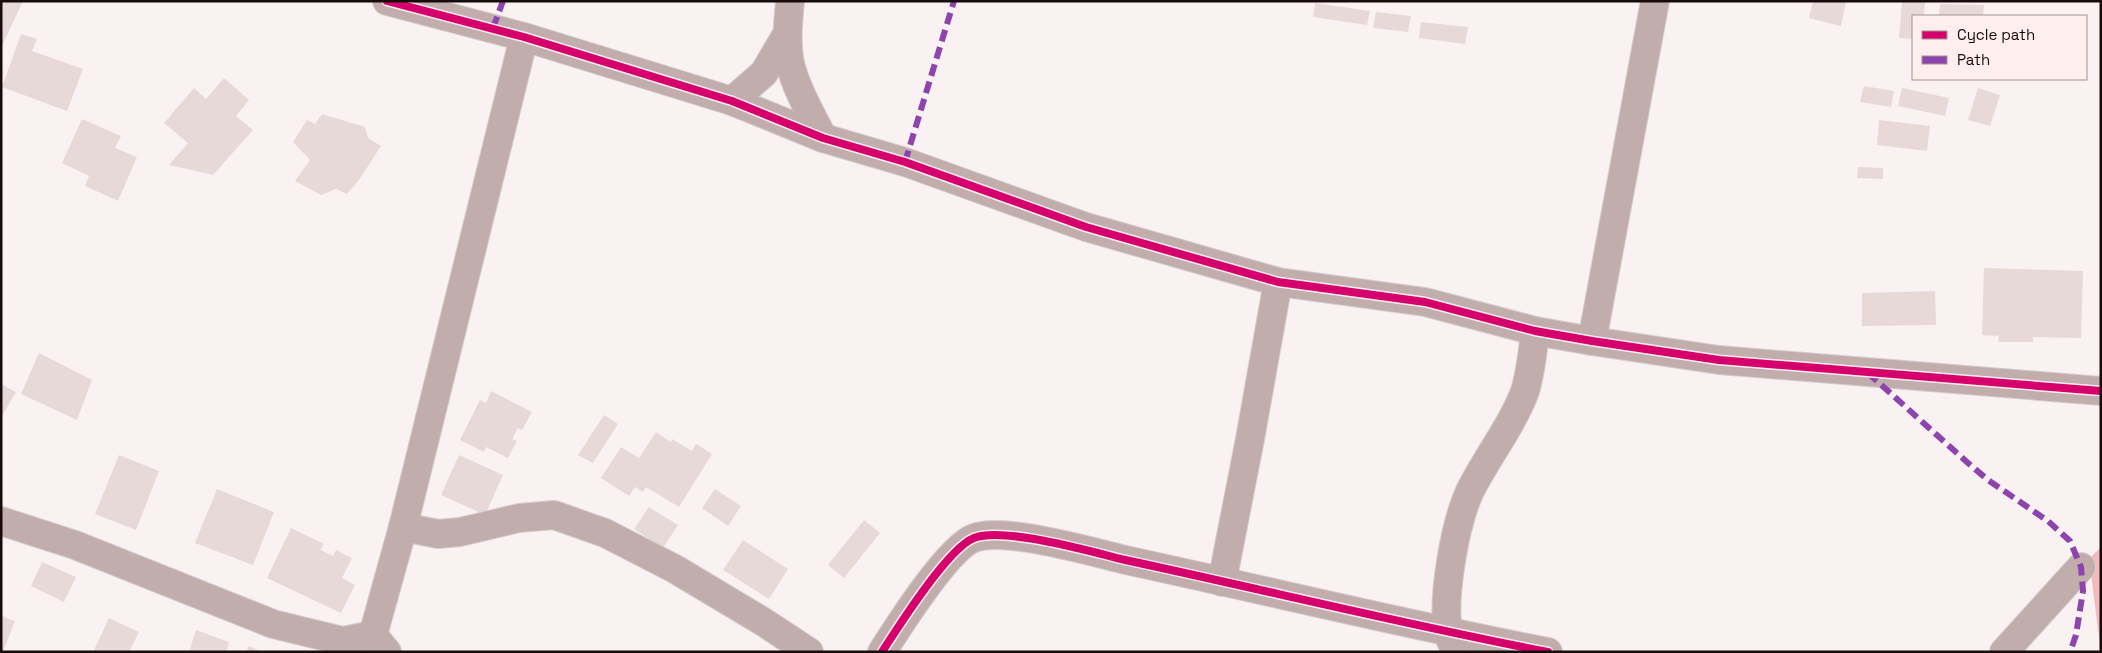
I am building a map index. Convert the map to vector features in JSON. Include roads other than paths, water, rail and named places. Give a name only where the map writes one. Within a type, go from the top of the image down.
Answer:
[{"type":"street","points":[[387,1],[524,37],[732,101],[823,138],[905,162],[1086,227],[1278,282],[1425,302],[1535,331],[1592,342],[1719,360],[2101,391]]},
{"type":"street","points":[[790,1],[787,34],[790,64],[799,89],[823,138]]},
{"type":"street","points":[[1592,342],[1655,1]]},
{"type":"street","points":[[732,101],[764,73],[787,34]]},
{"type":"street","points":[[1,522],[75,545],[273,624],[343,641],[380,643],[403,526],[524,37]]},
{"type":"street","points":[[1222,582],[1278,282]]},
{"type":"street","points":[[1452,642],[1448,595],[1451,563],[1460,520],[1470,492],[1509,424],[1524,391],[1532,361],[1535,331]]},
{"type":"street","points":[[403,526],[438,534],[460,532],[519,518],[554,515],[605,533],[675,569],[762,621],[809,652]]},
{"type":"street","points":[[882,652],[915,602],[951,557],[973,538],[994,534],[1021,537],[1222,582],[1452,642],[1548,652]]},
{"type":"street","points":[[2004,652],[2081,568]]}]
